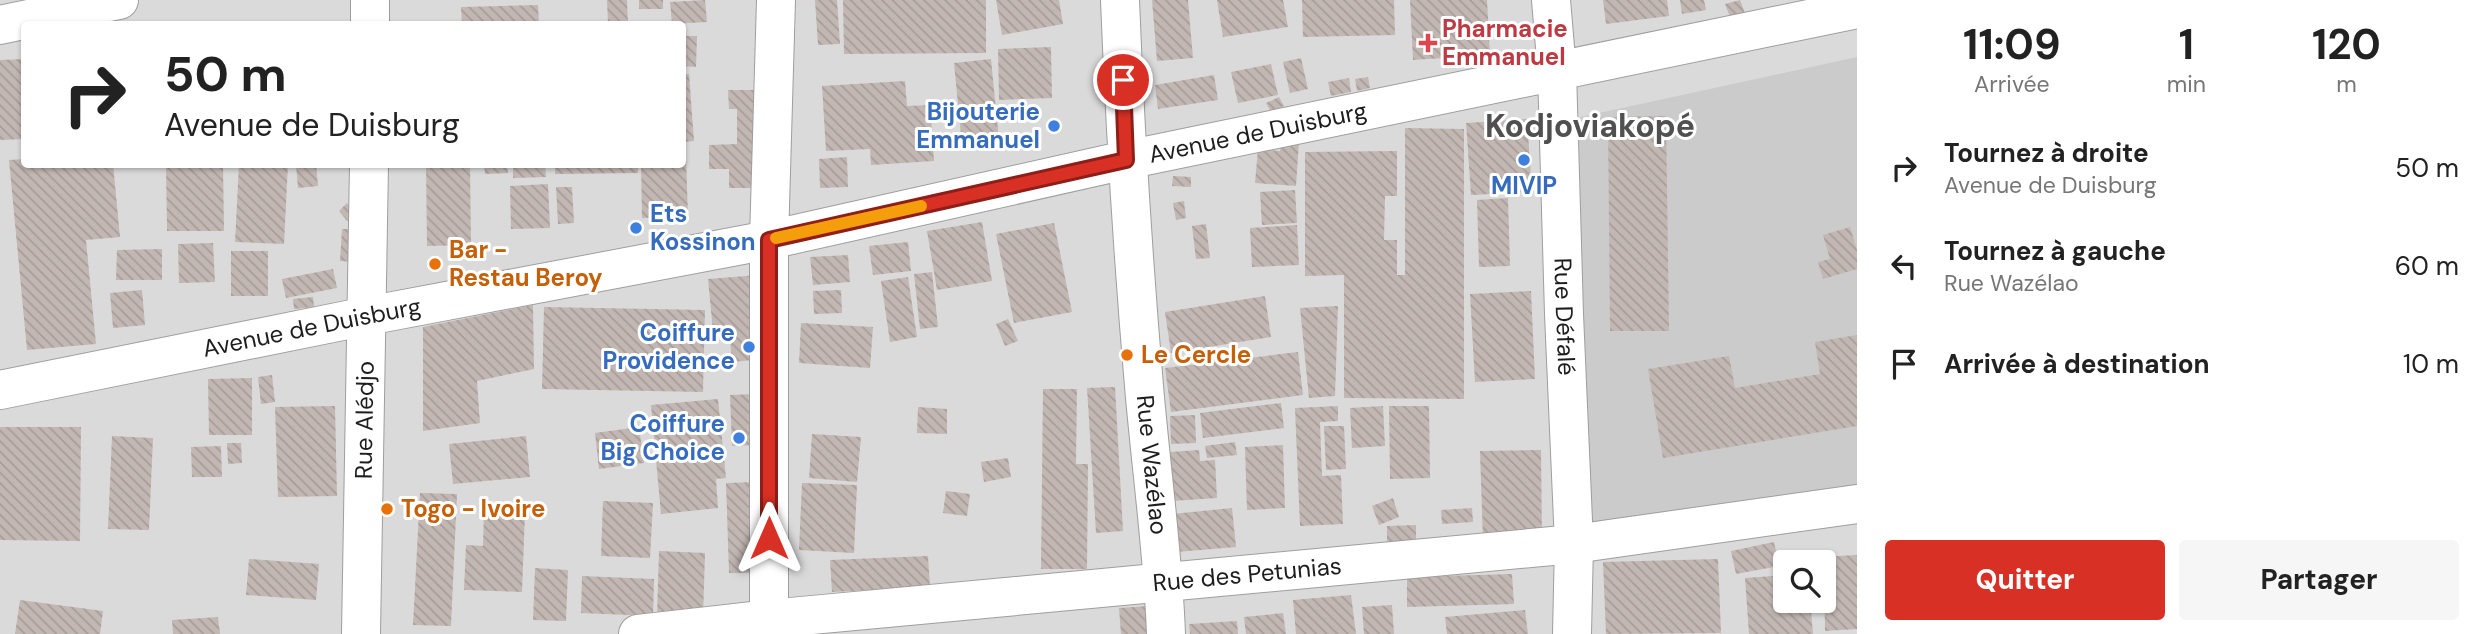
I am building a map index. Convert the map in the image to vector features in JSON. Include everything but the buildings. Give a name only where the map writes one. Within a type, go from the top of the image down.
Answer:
[{"type":"street","points":[[0,25],[119,0]]},
{"type":"street","points":[[370,0],[370,21]]},
{"type":"street","points":[[769,627],[769,240],[776,0]]},
{"type":"street","name":"Rue Wazélao","points":[[1120,0],[1126,160],[1144,389],[1164,584],[1166,634]]},
{"type":"street","name":"Rue Défalé","points":[[1551,0],[1557,71],[1574,544],[1573,634]]},
{"type":"street","name":"Avenue de Duisburg","points":[[0,390],[367,316],[769,240],[1126,160],[1857,9]]},
{"type":"street","name":"Rue Alédjo","points":[[361,634],[369,168]]},
{"type":"street","name":"Rue des Petunias","points":[[638,634],[769,627],[1164,584],[1574,544],[1857,504]]},
{"type":"shaded area","points":[[0,0],[1857,0],[1857,634],[0,634]]},
{"type":"shaded area","points":[[1857,57],[1857,493],[1592,526],[1576,118]]},
{"type":"slow traffic","points":[[776,238],[921,206]]},
{"type":"place","name":"Pharmacie Emmanuel","points":[[1428,43]]},
{"type":"place","name":"Bijouterie Emmanuel","points":[[1054,126]]},
{"type":"place","name":"MIVIP","points":[[1524,160]]},
{"type":"place","name":"Ets Kossinon","points":[[636,228]]},
{"type":"place","name":"Bar - Restau Beroy","points":[[435,264]]},
{"type":"place","name":"Coiffure Providence","points":[[749,347]]},
{"type":"place","name":"Le Cercle","points":[[1127,355]]},
{"type":"place","name":"Coiffure Big Choice","points":[[739,438]]},
{"type":"place","name":"Togo - Ivoire","points":[[387,509]]},
{"type":"district","name":"Kodjoviakopé","points":[[1590,126]]},
{"type":"route","points":[[769,538],[769,240],[1126,160],[1123,80]]}]
